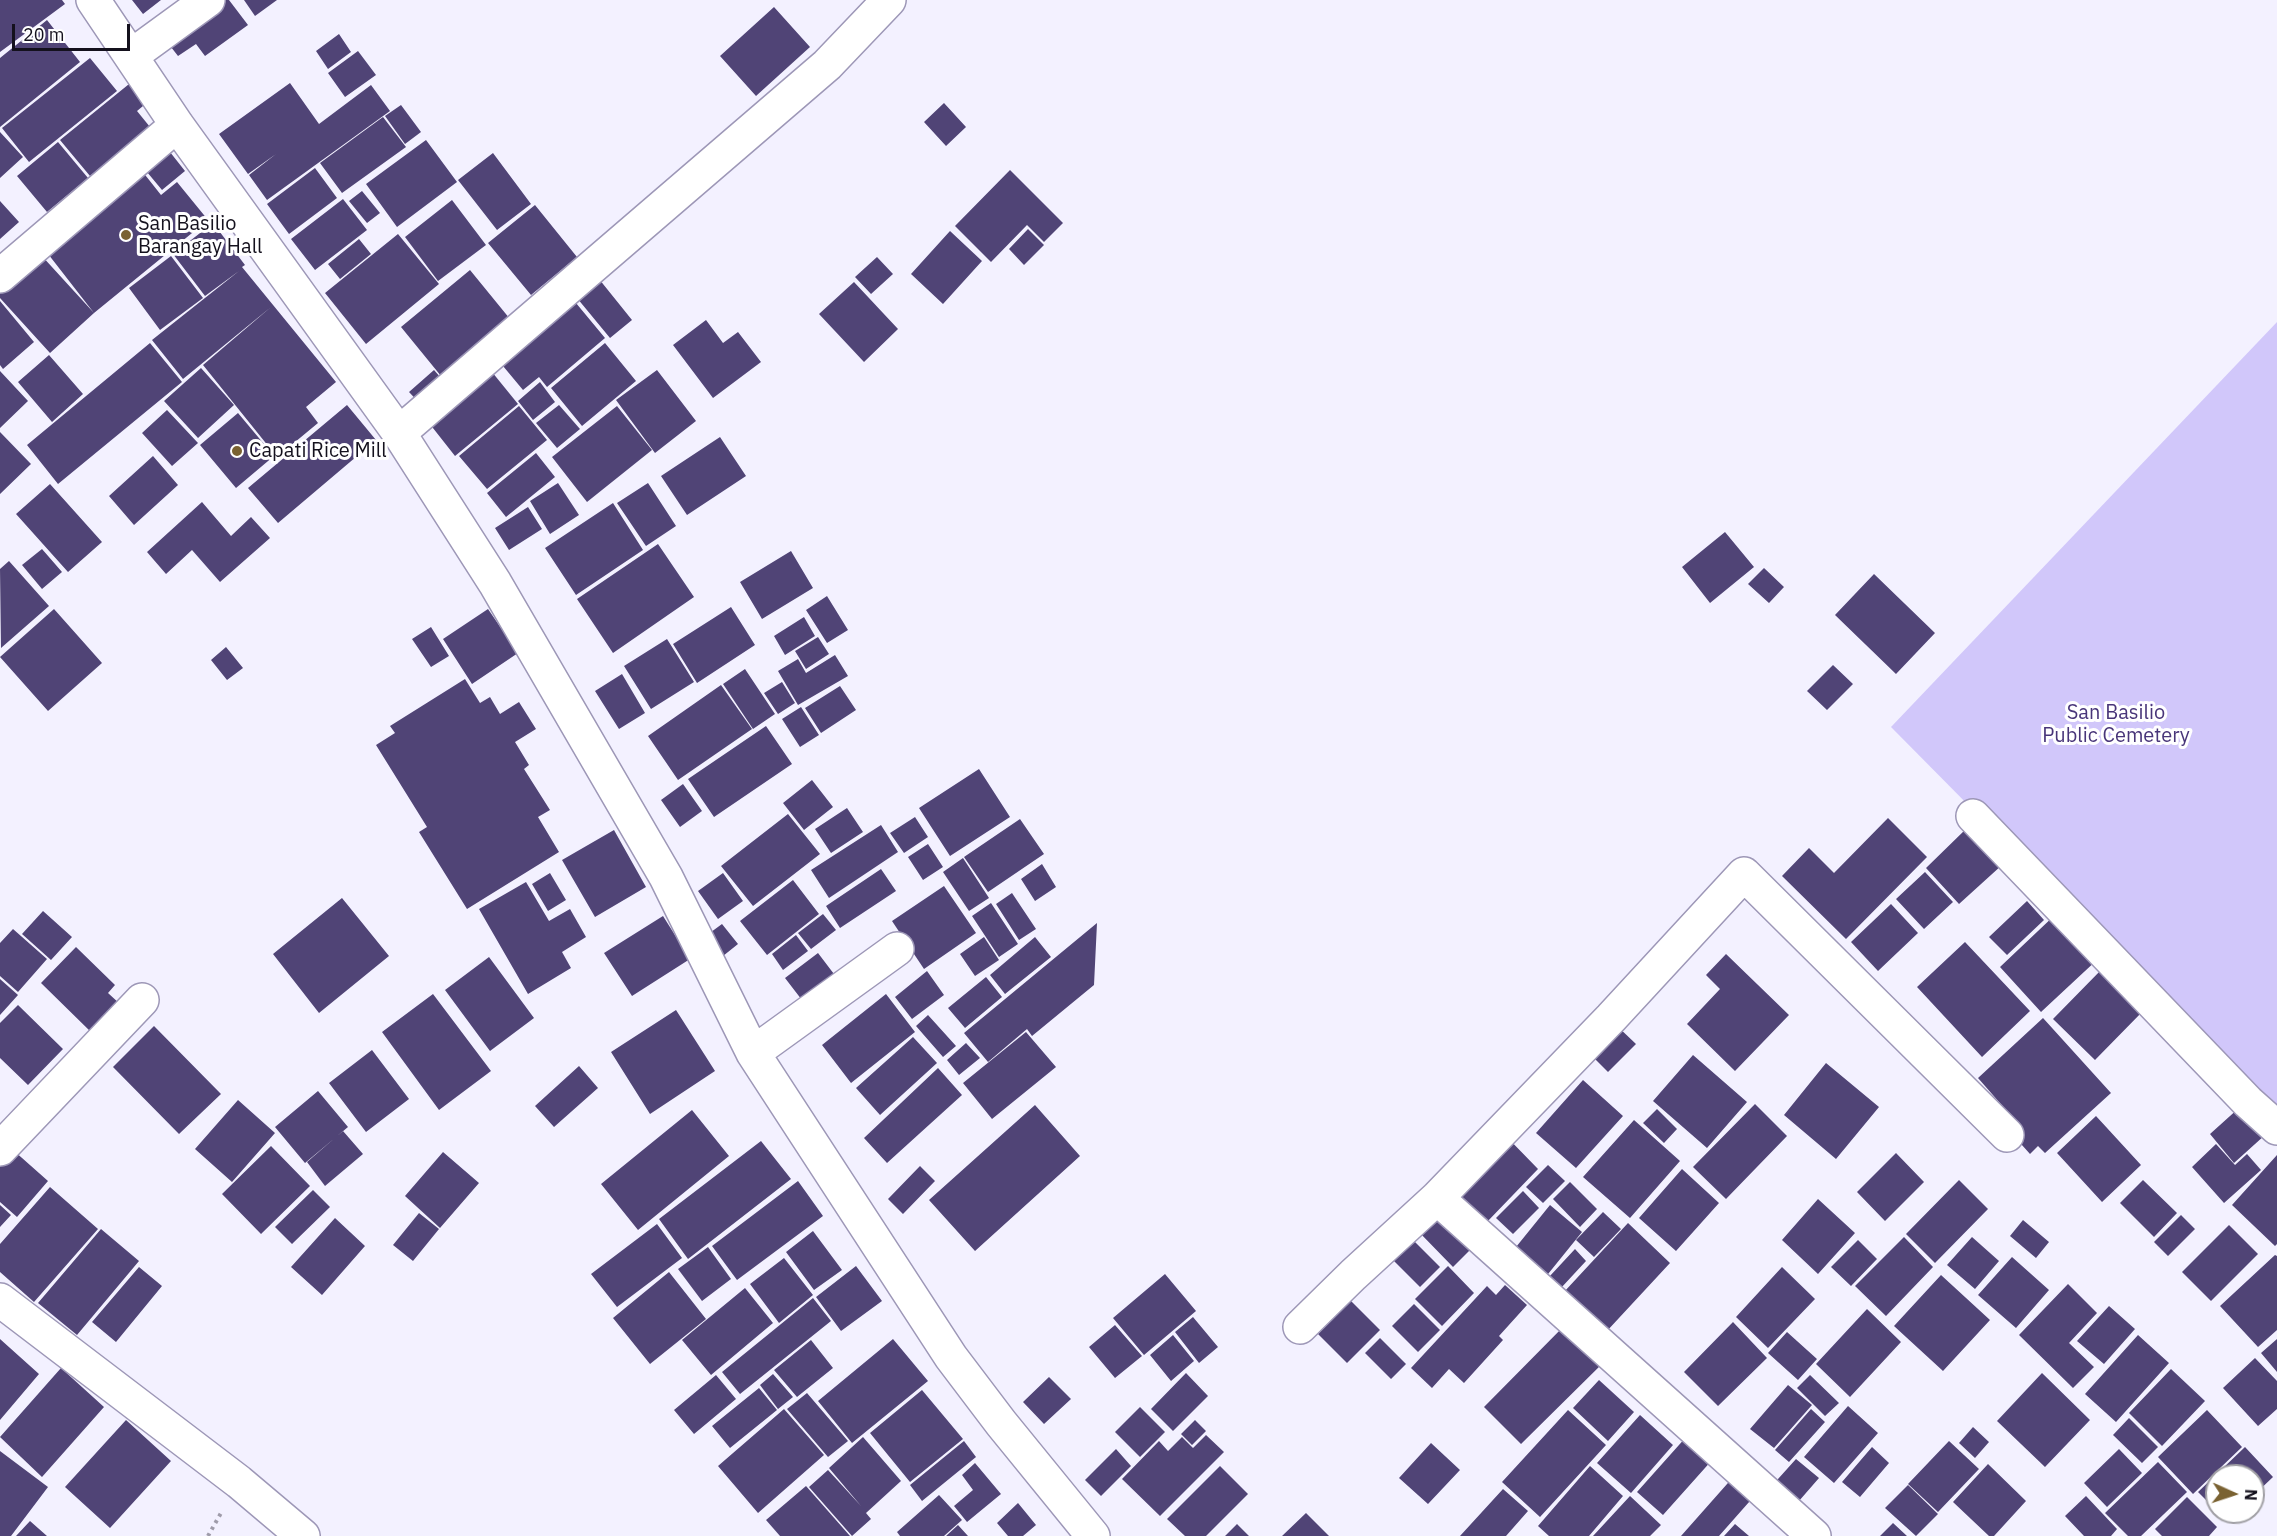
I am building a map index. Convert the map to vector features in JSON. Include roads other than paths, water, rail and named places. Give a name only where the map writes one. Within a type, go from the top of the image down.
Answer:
[{"type":"street","points":[[93,0],[177,125],[399,433],[495,583],[666,877],[753,1053],[951,1357],[1022,1450],[1093,1536]]},
{"type":"street","points":[[131,56],[208,0]]},
{"type":"street","points":[[399,433],[827,65],[889,0]]},
{"type":"street","points":[[0,276],[177,125]]},
{"type":"street","points":[[1973,816],[2248,1102],[2277,1128]]},
{"type":"street","points":[[1300,1327],[1437,1198],[1611,1018],[1744,874],[2007,1135]]},
{"type":"street","points":[[753,1053],[897,949]]},
{"type":"street","points":[[0,1149],[142,1000]]},
{"type":"street","points":[[1437,1198],[1814,1536]]},
{"type":"street","points":[[4,1310],[238,1482],[303,1536]]},
{"type":"place","name":"San Basilio Barangay Hall","points":[[126,235]]},
{"type":"place","name":"Capati Rice Mill","points":[[237,451]]},
{"type":"park label","name":"San Basilio Public Cemetery","points":[[2116,724]]}]
